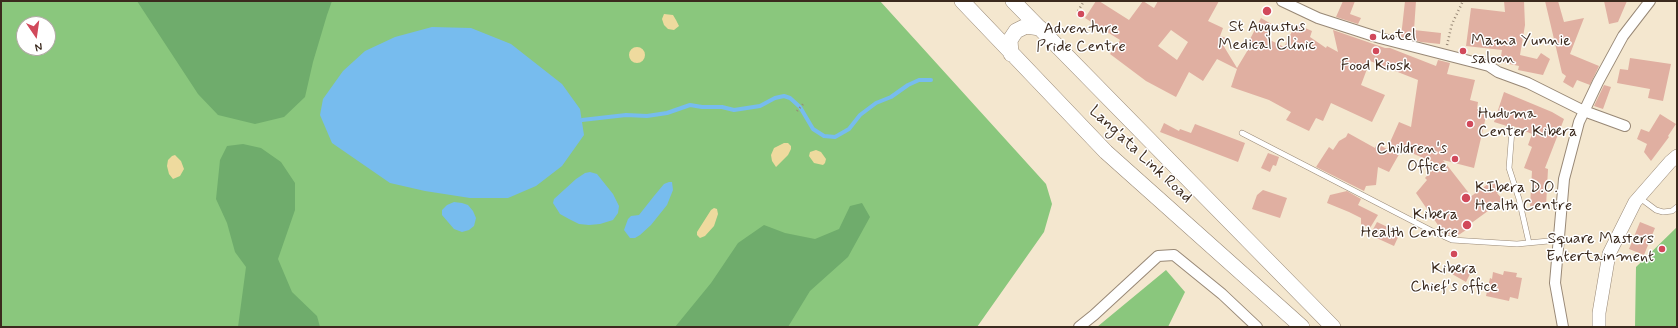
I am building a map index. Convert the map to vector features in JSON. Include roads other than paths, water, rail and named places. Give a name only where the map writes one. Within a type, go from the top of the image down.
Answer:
[{"type":"main road","name":"Lang'ata Link Road","points":[[962,1],[1106,152],[1302,327]]},
{"type":"main road","name":"Lang'ata Link Road","points":[[1013,1],[1333,327]]},
{"type":"main road","points":[[1011,54],[1010,40],[1016,31],[1026,26],[1040,28]]},
{"type":"street","points":[[1282,1],[1318,18],[1386,40],[1489,66],[1498,72],[1528,82],[1584,111],[1624,126]]},
{"type":"street","points":[[1563,327],[1556,283],[1559,240],[1564,179],[1579,122],[1598,82],[1624,36],[1650,1]]},
{"type":"street","points":[[1599,327],[1599,313],[1609,254],[1635,202],[1677,156]]},
{"type":"street","points":[[1079,327],[1158,256],[1174,255],[1222,294],[1257,327]]},
{"type":"lane","points":[[1512,130],[1508,168],[1519,199],[1529,243]]},
{"type":"lane","points":[[1242,133],[1452,240],[1494,244],[1517,244],[1559,240]]},
{"type":"lane","points":[[1639,198],[1656,210],[1663,212],[1672,211],[1677,207]]},
{"type":"water","points":[[432,27],[471,28],[511,44],[562,84],[580,109],[584,135],[562,166],[536,186],[508,198],[470,198],[425,191],[390,183],[332,143],[320,115],[323,99],[343,71],[365,51],[395,37]]},
{"type":"water","points":[[590,172],[597,174],[613,194],[619,206],[618,213],[613,220],[600,224],[579,224],[560,214],[553,203],[554,199],[576,179],[585,173]]},
{"type":"water","points":[[672,182],[673,190],[667,205],[651,225],[640,235],[635,238],[630,238],[624,230],[628,219],[631,216],[639,215],[664,184]]},
{"type":"water","points":[[454,202],[468,205],[473,211],[476,218],[474,226],[469,230],[462,232],[454,229],[442,215],[442,210],[447,205]]},
{"type":"waterway","points":[[582,120],[626,115],[647,116],[667,113],[690,105],[702,107],[722,107],[734,110],[760,106],[775,98],[784,96],[790,98],[800,107],[813,129],[824,136],[835,137],[849,129],[860,115],[876,103],[891,97],[908,85],[919,80],[931,80]]},
{"type":"place","name":"St Augustus Medical Clinic","points":[[1267,11]]},
{"type":"place","name":"Adventure Pride Centre","points":[[1081,14]]},
{"type":"place","name":"hotel","points":[[1373,37]]},
{"type":"place","name":"Food Kiosk","points":[[1376,51]]},
{"type":"place","name":"Mama Yunnie saloon","points":[[1463,51]]},
{"type":"place","name":"Huduma Center Kibera","points":[[1470,124]]},
{"type":"place","name":"Children's Office","points":[[1455,159]]},
{"type":"place","name":"KIbera D.O. Health Centre","points":[[1466,198]]},
{"type":"place","name":"Kibera Health Centre","points":[[1467,225]]},
{"type":"place","name":"Square Masters Entertainment","points":[[1662,249]]},
{"type":"place","name":"Kibera Chief's office","points":[[1454,254]]}]
